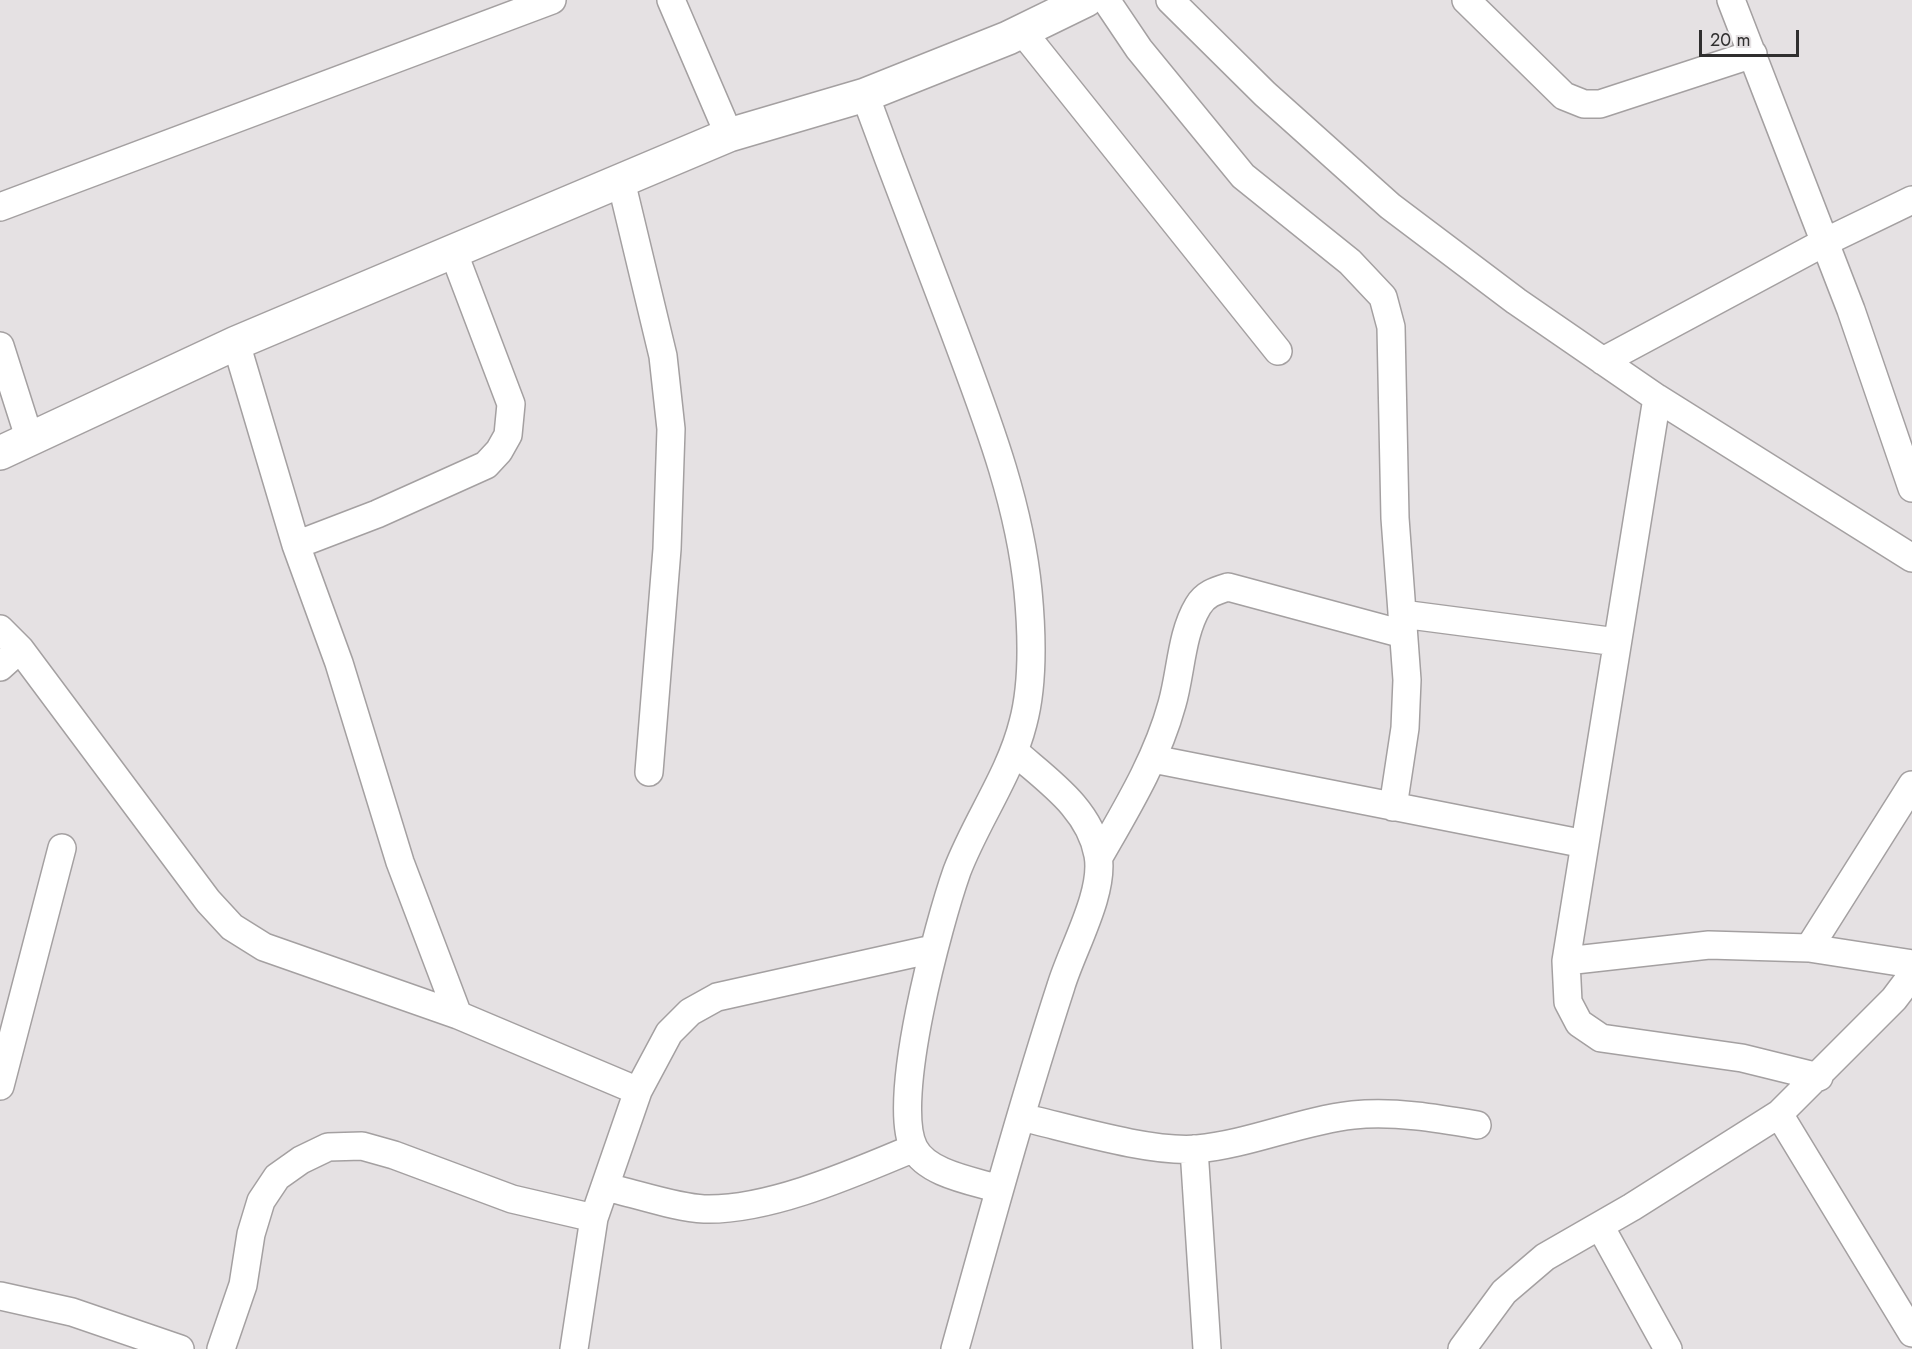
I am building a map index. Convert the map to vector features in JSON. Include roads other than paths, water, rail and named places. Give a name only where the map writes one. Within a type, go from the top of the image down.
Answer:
[{"type":"street","points":[[0,207],[552,0]]},
{"type":"street","points":[[671,0],[729,135]]},
{"type":"street","points":[[0,453],[29,437],[236,343],[729,135],[865,95],[1022,31],[1086,0]]},
{"type":"street","points":[[1106,0],[1140,50],[1243,176],[1350,262],[1383,297],[1391,327],[1395,518],[1407,680],[1405,728],[1393,807]]},
{"type":"street","points":[[1170,0],[1265,94],[1390,206],[1516,301],[1657,398],[1912,558]]},
{"type":"street","points":[[1466,0],[1564,96],[1584,104],[1600,104],[1753,54]]},
{"type":"street","points":[[1731,0],[1825,242],[1912,488]]},
{"type":"street","points":[[1022,31],[1278,351]]},
{"type":"street","points":[[865,95],[998,448],[1019,522],[1028,593],[1030,672],[1024,720],[1015,752],[958,870],[933,949],[912,1053],[908,1117],[914,1148],[928,1163],[999,1189]]},
{"type":"street","points":[[621,181],[663,356],[671,429],[667,549],[648,772]]},
{"type":"street","points":[[1603,361],[1825,242],[1912,200]]},
{"type":"street","points":[[296,545],[377,514],[486,465],[499,451],[508,435],[511,404],[453,251]]},
{"type":"street","points":[[236,343],[296,545],[339,663],[400,862],[458,1015]]},
{"type":"street","points":[[0,346],[29,437]]},
{"type":"street","points":[[1657,398],[1566,961],[1568,1002],[1579,1023],[1601,1038],[1742,1058],[1819,1077]]},
{"type":"street","points":[[1099,857],[1153,759],[1172,704],[1190,628],[1198,606],[1211,592],[1228,587],[1402,624],[1617,642]]},
{"type":"street","points":[[0,629],[20,649],[208,901],[232,927],[264,947],[458,1015],[638,1091]]},
{"type":"street","points":[[0,666],[20,649]]},
{"type":"street","points":[[955,1349],[999,1189],[1061,984],[1096,890],[1099,857],[1090,827],[1065,796],[1015,752]]},
{"type":"street","points":[[1153,759],[1585,844]]},
{"type":"street","points":[[1809,948],[1912,785]]},
{"type":"street","points":[[0,1086],[62,848]]},
{"type":"street","points":[[1566,961],[1709,945],[1809,948],[1912,964]]},
{"type":"street","points":[[574,1349],[594,1218],[638,1091],[669,1034],[690,1012],[717,997],[933,949]]},
{"type":"street","points":[[1457,1348],[1504,1292],[1545,1257],[1600,1226],[1779,1114],[1819,1077],[1894,999],[1912,975]]},
{"type":"street","points":[[1779,1114],[1912,1333]]},
{"type":"street","points":[[1021,1117],[1143,1144],[1194,1149],[1224,1145],[1353,1115],[1412,1115],[1477,1125]]},
{"type":"street","points":[[221,1349],[243,1285],[251,1234],[261,1201],[277,1177],[301,1160],[328,1147],[362,1146],[394,1155],[512,1199],[594,1218]]},
{"type":"street","points":[[605,1187],[702,1209],[728,1208],[765,1202],[868,1167],[914,1148]]},
{"type":"street","points":[[1194,1149],[1207,1349]]},
{"type":"street","points":[[1600,1226],[1668,1349]]},
{"type":"street","points":[[0,1296],[72,1312],[180,1349]]}]
